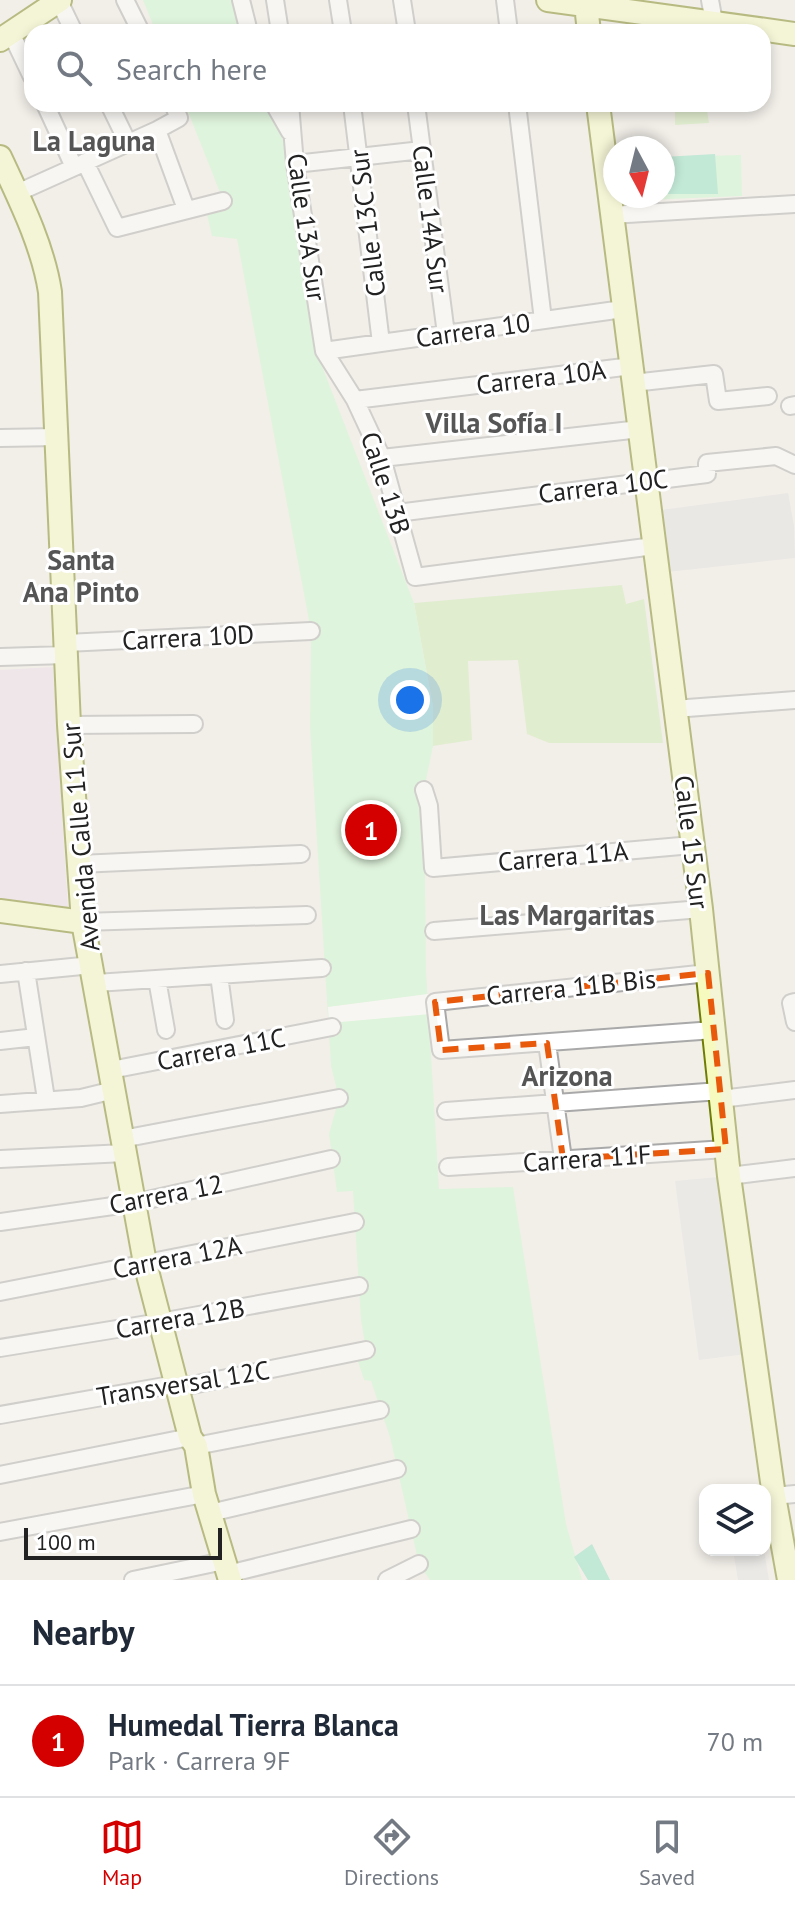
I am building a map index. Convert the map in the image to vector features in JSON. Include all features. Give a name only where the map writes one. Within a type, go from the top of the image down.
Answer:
[{"type":"street","points":[[24,64],[6,36],[60,0],[70,24]]},
{"type":"street","points":[[125,0],[137,24]]},
{"type":"street","points":[[241,0],[247,24]]},
{"type":"street","points":[[275,0],[279,24]]},
{"type":"street","points":[[338,0],[342,24]]},
{"type":"street","points":[[402,0],[406,24]]},
{"type":"street","points":[[505,0],[508,24]]},
{"type":"street","points":[[548,0],[586,5],[712,11],[759,24]]},
{"type":"street","points":[[586,5],[588,24]]},
{"type":"street","points":[[771,27],[795,34]]},
{"type":"street","points":[[50,112],[117,228],[223,201]]},
{"type":"street","points":[[113,112],[128,143]]},
{"type":"street","points":[[17,193],[157,130],[175,112]]},
{"type":"street","points":[[279,112],[295,140]]},
{"type":"street","name":"Calle 13A Sur","points":[[291,112],[295,164],[324,351]]},
{"type":"street","name":"Calle 13C Sur","points":[[353,112],[381,343]]},
{"type":"street","name":"Calle 14A Sur","points":[[417,112],[446,334]]},
{"type":"street","points":[[518,112],[543,320]]},
{"type":"street","name":"Calle 15 Sur","points":[[599,112],[701,909],[729,1176],[785,1495],[789,1580]]},
{"type":"street","points":[[157,130],[186,209]]},
{"type":"street","points":[[295,164],[422,150]]},
{"type":"street","name":"Avenida Calle 11 Sur","points":[[0,157],[46,271],[58,437],[69,725],[83,922],[145,1263],[227,1572]]},
{"type":"street","points":[[611,215],[795,204]]},
{"type":"street","name":"Carrera 10","points":[[324,351],[623,309]]},
{"type":"street","name":"Calle 13B","points":[[324,351],[355,400],[382,458],[415,577],[654,546]]},
{"type":"street","name":"Carrera 10A","points":[[355,400],[632,375],[714,374],[718,401],[768,396]]},
{"type":"street","points":[[382,458],[640,429]]},
{"type":"street","points":[[0,438],[58,437]]},
{"type":"street","name":"Carrera 10C","points":[[397,513],[707,474],[707,463],[776,456],[795,465]]},
{"type":"street","name":"Carrera 10D","points":[[0,657],[66,649],[311,631]]},
{"type":"street","points":[[674,709],[795,700]]},
{"type":"street","points":[[69,725],[194,724]]},
{"type":"street","name":"Carrera 11A","points":[[424,790],[429,806],[433,868],[692,845]]},
{"type":"street","points":[[79,864],[301,854]]},
{"type":"street","points":[[434,931],[701,909]]},
{"type":"street","points":[[0,911],[83,922],[307,915]]},
{"type":"street","points":[[0,974],[26,971],[157,979],[322,968]]},
{"type":"street","points":[[26,971],[46,1099]]},
{"type":"street","name":"Carrera 11B Bis","points":[[547,1043],[441,1050],[435,1002],[708,973]]},
{"type":"street","points":[[219,975],[225,1020]]},
{"type":"street","points":[[157,979],[166,1030]]},
{"type":"street","points":[[793,1002],[795,1022]]},
{"type":"street","name":"Carrera 11C","points":[[0,1104],[81,1098],[112,1080],[332,1027]]},
{"type":"street","points":[[563,1159],[547,1043],[714,1030]]},
{"type":"street","points":[[0,1041],[36,1037]]},
{"type":"street","points":[[446,1111],[795,1090]]},
{"type":"street","points":[[0,1159],[124,1146],[339,1098]]},
{"type":"street","name":"Carrera 11F","points":[[448,1167],[726,1149]]},
{"type":"street","name":"Carrera 12","points":[[0,1222],[134,1203],[331,1159]]},
{"type":"street","points":[[729,1176],[795,1168]]},
{"type":"street","name":"Carrera 12A","points":[[0,1292],[355,1222]]},
{"type":"street","name":"Carrera 12B","points":[[0,1348],[359,1286]]},
{"type":"street","name":"Transversal 12C","points":[[0,1415],[176,1384],[187,1386],[366,1350]]},
{"type":"street","points":[[0,1475],[380,1410]]},
{"type":"street","points":[[0,1532],[207,1503],[397,1469]]},
{"type":"street","points":[[133,1580],[227,1572],[411,1529]]},
{"type":"street","points":[[387,1580],[419,1564]]},
{"type":"highlighted area","points":[[708,973],[726,1149],[563,1159],[547,1043],[441,1050],[435,1002]]},
{"type":"shaded area","points":[[788,493],[794,526],[795,558],[667,572],[661,510]]},
{"type":"shaded area","points":[[53,667],[68,909],[0,900],[0,670]]},
{"type":"shaded area","points":[[729,1176],[754,1353],[699,1360],[675,1181]]},
{"type":"shaded area","points":[[734,1556],[765,1556],[769,1580],[738,1580]]},
{"type":"green space","points":[[143,0],[235,0],[240,24],[153,24]]},
{"type":"green space","points":[[188,112],[270,112],[286,147],[311,329],[318,356],[414,603],[433,707],[433,746],[424,790],[426,970],[439,1189],[513,1187],[566,1524],[582,1580],[430,1580],[419,1564],[390,1437],[371,1381],[364,1380],[358,1361],[366,1350],[361,1320],[353,1191],[337,1192],[329,1134],[339,1098],[331,1066],[310,727],[311,631],[237,239],[212,236],[205,206],[223,200]]},
{"type":"green space","points":[[675,112],[707,112],[709,123],[675,125]]},
{"type":"green space","points":[[715,154],[718,194],[675,194],[675,156]]},
{"type":"green space","points":[[741,155],[742,196],[675,199],[675,157]]},
{"type":"green space","points":[[622,585],[626,604],[644,599],[663,743],[549,743],[527,734],[518,660],[468,661],[472,740],[433,746],[433,707],[414,603]]},
{"type":"green space","points":[[592,1544],[610,1580],[588,1580],[574,1557]]},
{"type":"pier","points":[[428,994],[430,1014],[329,1023],[328,1007]]},
{"type":"place","name":"Humedal Tierra Blanca","points":[[371,830]]},
{"type":"district","name":"La Laguna","points":[[94,140]]},
{"type":"district","name":"Villa Sofía I","points":[[494,422]]},
{"type":"district","name":"Santa Ana Pinto","points":[[81,575]]},
{"type":"district","name":"Las Margaritas","points":[[567,914]]},
{"type":"district","name":"Arizona","points":[[567,1075]]}]
